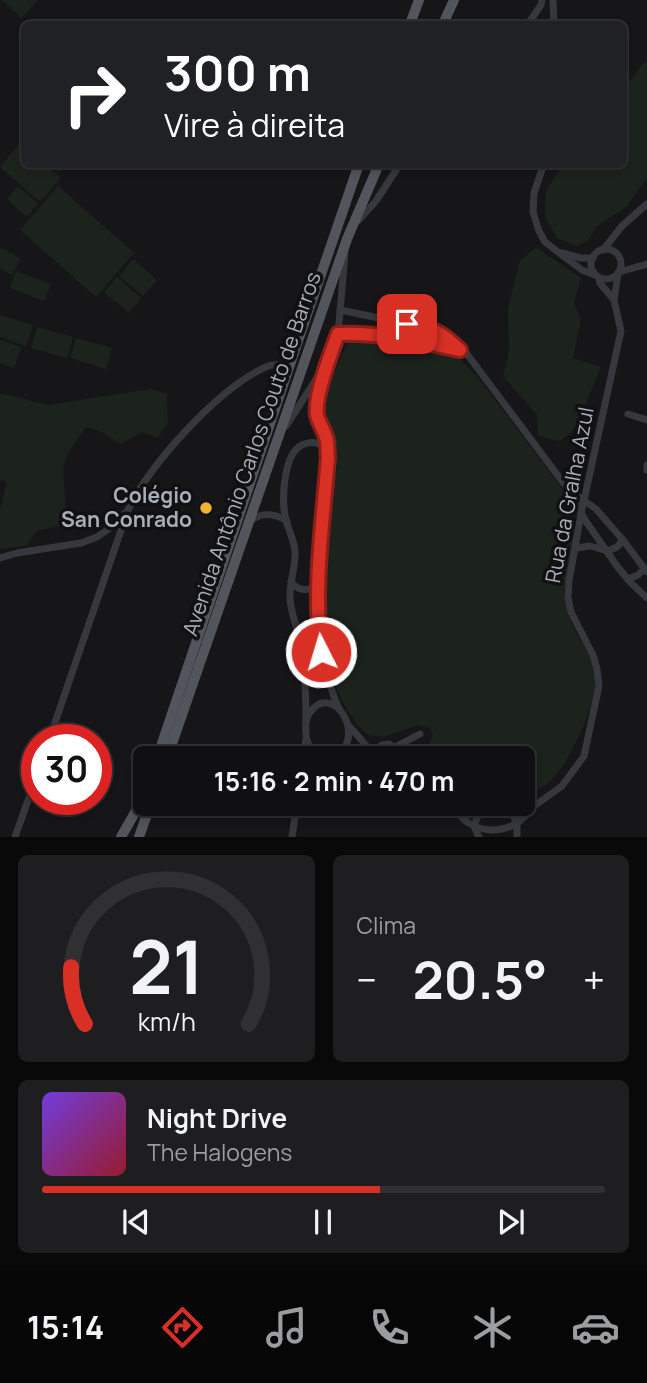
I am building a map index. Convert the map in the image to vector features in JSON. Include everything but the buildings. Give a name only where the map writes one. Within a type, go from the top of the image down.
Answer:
[{"type":"main road","points":[[411,21],[419,0]]},
{"type":"main road","points":[[444,21],[453,1]]},
{"type":"main road","name":"Avenida Antônio Carlos Couto de Barros","points":[[160,746],[358,168]]},
{"type":"main road","name":"Avenida Antônio Carlos Couto de Barros","points":[[171,746],[349,234],[377,168]]},
{"type":"main road","points":[[121,837],[133,816]]},
{"type":"main road","points":[[139,837],[146,816]]},
{"type":"street","points":[[530,21],[542,0]]},
{"type":"street","points":[[553,0],[554,21]]},
{"type":"street","points":[[367,746],[339,709],[321,652],[318,621],[319,583],[327,449],[317,410],[328,361],[338,334],[349,234],[376,201],[397,168]]},
{"type":"street","points":[[543,168],[534,193],[533,212],[545,242],[582,270],[610,279],[618,273],[647,264]]},
{"type":"street","points":[[603,250],[622,226],[647,204]]},
{"type":"street","points":[[597,276],[591,267],[593,258],[603,250],[611,250],[617,254],[621,265],[618,273]]},
{"type":"street","points":[[558,252],[593,258]]},
{"type":"street","name":"Rua da Gralha Azul","points":[[535,805],[562,786],[584,756],[599,686],[593,655],[571,612],[568,598],[582,513],[621,331],[614,300],[618,273]]},
{"type":"street","name":"Rua da Gralha Azul","points":[[597,276],[614,300]]},
{"type":"street","points":[[340,310],[433,329],[474,361],[568,489],[628,579],[647,598]]},
{"type":"street","points":[[377,337],[381,319]]},
{"type":"street","points":[[338,334],[408,340],[460,350]]},
{"type":"street","points":[[276,442],[328,361]]},
{"type":"street","points":[[54,724],[128,510],[136,494],[162,457],[207,411],[244,380],[271,365],[290,364]]},
{"type":"street","points":[[628,414],[647,420]]},
{"type":"street","points":[[305,746],[305,677],[291,606],[295,551],[286,521],[285,484],[294,452],[301,446],[317,443],[327,449]]},
{"type":"street","points":[[568,489],[596,509],[646,571],[628,579]]},
{"type":"street","points":[[0,558],[81,543],[97,537],[114,525],[128,510]]},
{"type":"street","points":[[250,521],[270,514],[286,521]]},
{"type":"street","points":[[576,548],[590,546],[608,551],[623,540]]},
{"type":"street","points":[[291,582],[302,590],[310,590],[319,583]]},
{"type":"street","points":[[306,721],[309,714],[320,704],[326,703],[339,709]]},
{"type":"street","points":[[344,746],[348,741],[348,723]]},
{"type":"street","points":[[397,746],[420,734]]},
{"type":"street","points":[[306,738],[311,746]]},
{"type":"street","points":[[15,837],[23,815]]},
{"type":"street","points":[[292,837],[295,816]]},
{"type":"street","points":[[461,816],[474,826],[486,830],[499,830],[517,823]]},
{"type":"street","points":[[477,816],[474,826],[479,837]]},
{"type":"street","points":[[513,816],[517,823],[517,837]]},
{"type":"street","name":"Rua da Gralha Azul","points":[[517,823],[525,816]]},
{"type":"shaded area","points":[[2,0],[38,0],[21,18]]},
{"type":"shaded area","points":[[647,62],[647,178],[627,206],[597,226],[588,241],[577,246],[557,238],[545,217],[546,190],[561,168],[627,168],[627,85],[642,64]]},
{"type":"shaded area","points":[[20,143],[21,168],[49,168],[61,178],[40,202],[0,167]]},
{"type":"shaded area","points":[[18,186],[38,204],[27,217],[7,199]]},
{"type":"shaded area","points":[[58,186],[134,253],[96,297],[20,230]]},
{"type":"shaded area","points":[[0,247],[21,259],[12,275],[0,268]]},
{"type":"shaded area","points":[[536,247],[581,278],[574,303],[581,320],[573,358],[601,367],[576,427],[561,441],[538,435],[537,415],[503,377],[509,351],[508,308],[520,261]]},
{"type":"shaded area","points":[[133,259],[157,280],[143,296],[119,276]]},
{"type":"shaded area","points":[[16,271],[51,284],[44,301],[10,288]]},
{"type":"shaded area","points":[[117,277],[141,298],[129,313],[104,292]]},
{"type":"shaded area","points":[[0,315],[33,325],[26,346],[0,337]]},
{"type":"shaded area","points":[[37,327],[73,337],[67,358],[31,348]]},
{"type":"shaded area","points":[[76,338],[112,348],[106,369],[70,358]]},
{"type":"shaded area","points":[[0,340],[21,347],[14,368],[0,363]]},
{"type":"shaded area","points":[[348,341],[433,350],[459,359],[477,376],[564,491],[574,522],[565,599],[573,627],[593,662],[596,685],[582,729],[568,757],[554,777],[536,792],[535,746],[429,746],[433,735],[430,728],[418,725],[383,737],[369,735],[359,727],[344,705],[327,660],[329,505],[337,468],[324,418],[323,405]]},
{"type":"shaded area","points":[[151,389],[167,394],[168,423],[157,438],[143,432],[120,444],[104,433],[86,427],[68,453],[63,469],[67,524],[37,531],[26,546],[0,549],[0,509],[7,482],[0,480],[0,393],[48,405]]},
{"type":"place","name":"Colégio San Conrado","points":[[206,508]]},
{"type":"route","points":[[321,652],[318,621],[319,583],[328,457],[326,437],[319,423],[318,398],[338,334],[408,340],[460,350],[433,329],[407,324]]}]
